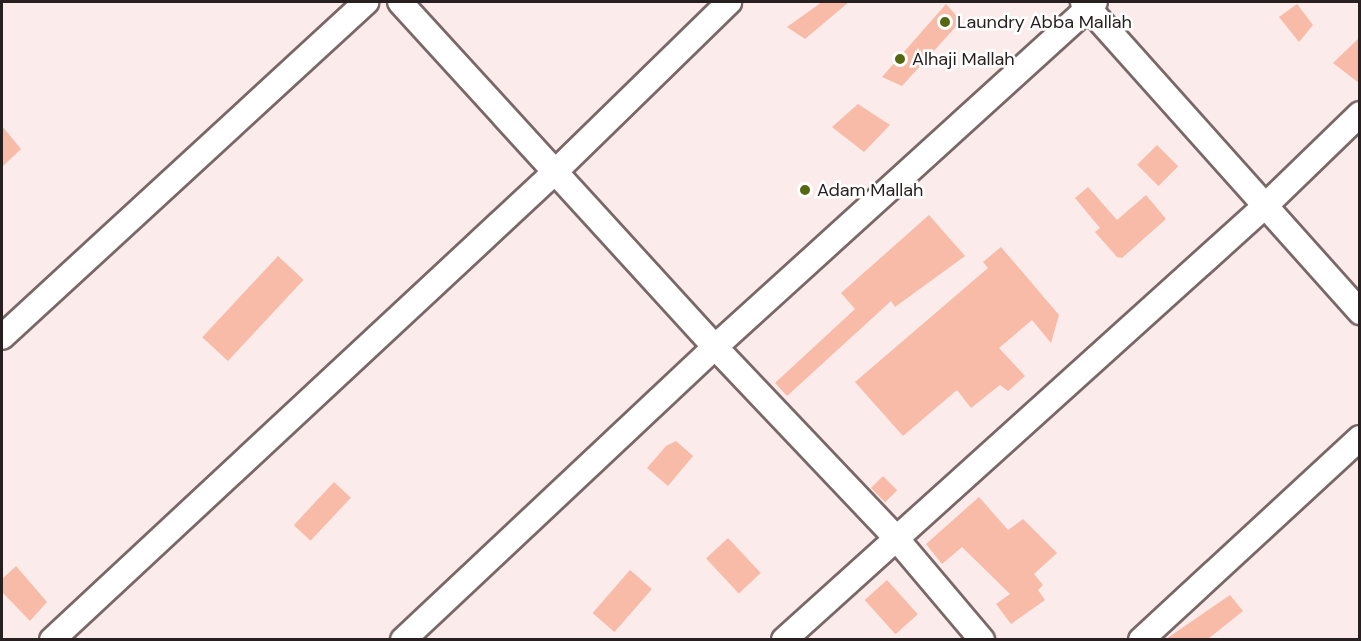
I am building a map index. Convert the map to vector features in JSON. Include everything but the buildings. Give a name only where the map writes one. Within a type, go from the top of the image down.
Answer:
[{"type":"street","points":[[2,337],[366,2]]},
{"type":"street","points":[[400,2],[715,347],[895,537],[982,639]]},
{"type":"street","points":[[52,639],[556,171],[729,2]]},
{"type":"street","points":[[403,639],[715,347],[1089,3],[1359,312]]},
{"type":"street","points":[[784,639],[1265,206],[1359,114]]},
{"type":"street","points":[[1141,639],[1359,438]]},
{"type":"place","name":"Laundry Abba Mallah","points":[[945,22]]},
{"type":"place","name":"Alhaji Mallah","points":[[900,59]]},
{"type":"place","name":"Adam Mallah","points":[[805,190]]}]
